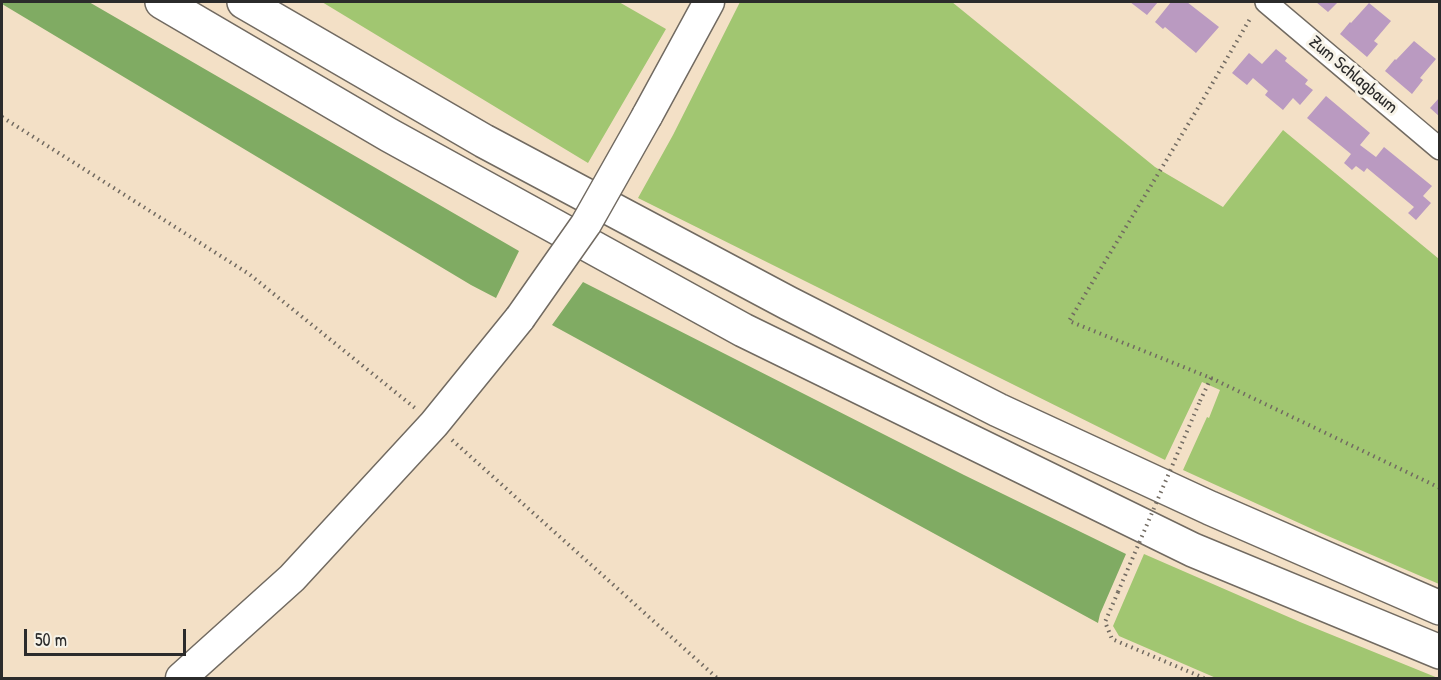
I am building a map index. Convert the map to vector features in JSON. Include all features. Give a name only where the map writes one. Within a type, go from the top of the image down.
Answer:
[{"type":"highway","points":[[162,2],[389,135],[743,330],[1193,550],[1440,652]]},
{"type":"highway","points":[[244,2],[484,141],[788,303],[987,404],[1210,508],[1440,608]]},
{"type":"main road","points":[[181,678],[292,578],[434,424],[520,318],[586,224],[708,3]]},
{"type":"street","name":"Zum Schlagbaum","points":[[1261,6],[1440,149]]},
{"type":"path","points":[[1261,6],[1068,321],[1211,378],[1440,488]]},
{"type":"path","points":[[2,117],[249,274],[434,424],[717,678]]},
{"type":"path","points":[[1204,678],[1112,639],[1105,622],[1211,378]]},
{"type":"green space","points":[[2,2],[89,2],[519,251],[496,298],[2,4]]},
{"type":"green space","points":[[322,2],[619,2],[666,29],[588,163]]},
{"type":"green space","points":[[740,2],[952,2],[1155,167],[1223,207],[1283,130],[1439,259],[1439,584],[1183,470],[1220,390],[1202,382],[1165,460],[638,198],[673,135]]},
{"type":"green space","points":[[583,282],[964,475],[1126,554],[1098,623],[552,325]]},
{"type":"green space","points":[[1144,554],[1300,622],[1438,678],[1216,678],[1119,636],[1113,626]]},
{"type":"building","points":[[1130,2],[1158,2],[1147,15]]},
{"type":"building","points":[[1171,2],[1187,2],[1219,27],[1196,53],[1165,27],[1163,29],[1155,22]]},
{"type":"building","points":[[1316,2],[1338,2],[1328,12]]},
{"type":"building","points":[[1369,3],[1391,21],[1374,41],[1378,44],[1367,57],[1340,34]]},
{"type":"building","points":[[1414,41],[1436,59],[1420,78],[1423,80],[1412,94],[1385,71]]},
{"type":"building","points":[[1276,49],[1287,58],[1285,61],[1308,80],[1305,84],[1313,90],[1300,105],[1293,98],[1283,110],[1265,95],[1268,91],[1253,78],[1247,85],[1232,73],[1249,53],[1262,64]]},
{"type":"building","points":[[1326,96],[1370,133],[1360,145],[1376,157],[1384,147],[1432,186],[1423,196],[1431,203],[1416,220],[1408,213],[1414,207],[1367,168],[1364,172],[1356,166],[1352,170],[1344,163],[1351,154],[1307,118]]},
{"type":"building","points":[[1440,97],[1440,117],[1430,108]]}]
